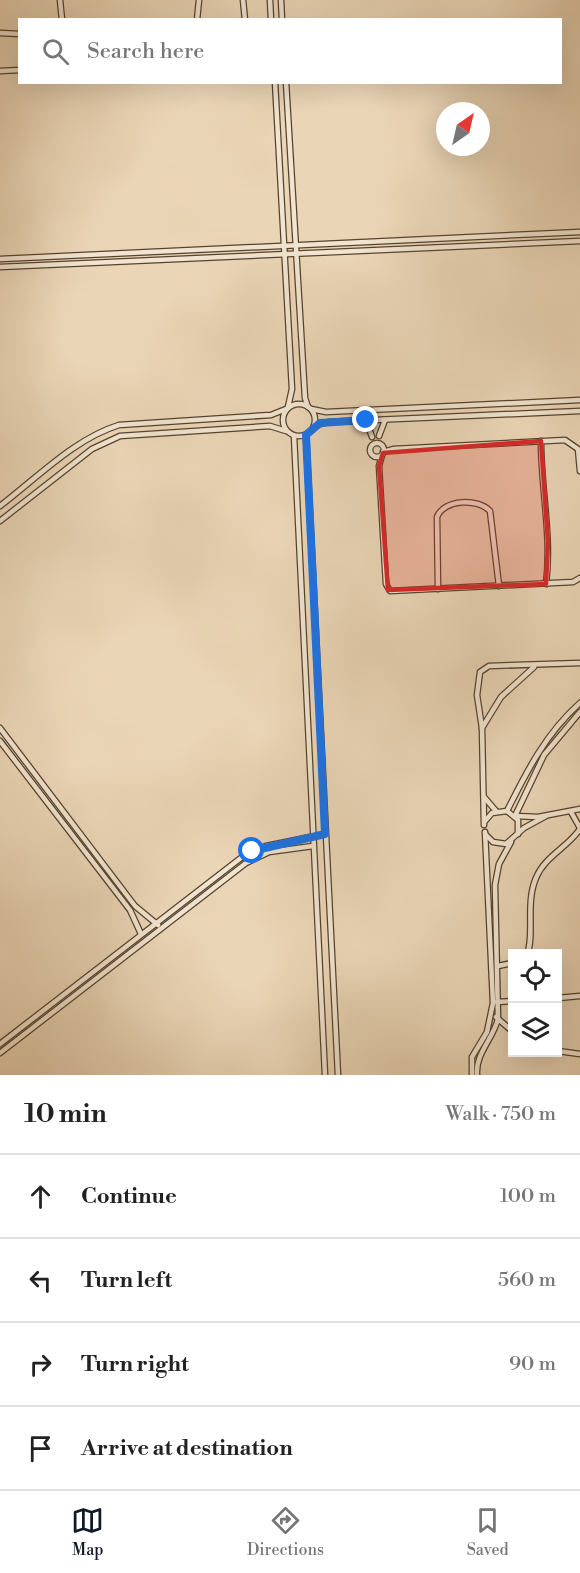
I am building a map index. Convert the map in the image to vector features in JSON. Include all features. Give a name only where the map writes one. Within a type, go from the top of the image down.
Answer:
[{"type":"street","points":[[60,0],[62,18]]},
{"type":"street","points":[[196,18],[200,0]]},
{"type":"street","points":[[243,0],[244,18]]},
{"type":"street","points":[[270,0],[271,18]]},
{"type":"street","points":[[282,0],[282,18]]},
{"type":"street","points":[[0,33],[18,34]]},
{"type":"street","points":[[0,71],[18,70]]},
{"type":"street","points":[[275,84],[292,389],[282,420],[286,431]]},
{"type":"street","points":[[286,84],[298,246],[305,398],[315,416],[314,426]]},
{"type":"street","points":[[0,260],[580,232]]},
{"type":"street","points":[[0,267],[580,241]]},
{"type":"street","points":[[0,506],[84,441],[105,429],[127,424],[271,415],[298,404],[326,412],[580,400]]},
{"type":"street","points":[[0,521],[92,449],[120,436],[270,426],[294,436],[306,435],[314,426],[324,422],[580,411]]},
{"type":"street","points":[[366,420],[382,454],[379,466],[387,588],[394,592],[573,582],[580,578]]},
{"type":"street","points":[[379,466],[370,450],[377,441],[385,420]]},
{"type":"street","points":[[306,435],[338,1075]]},
{"type":"street","points":[[294,436],[325,1075]]},
{"type":"street","points":[[374,456],[394,449],[565,440],[574,444],[579,452],[580,471]]},
{"type":"street","points":[[377,441],[394,449]]},
{"type":"street","points":[[542,441],[542,484],[549,542],[546,584]]},
{"type":"street","points":[[438,589],[437,517],[440,510],[451,504],[479,503],[490,511],[499,586]]},
{"type":"street","points":[[472,1075],[474,1052],[487,1032],[493,1003],[492,928],[484,825],[482,728],[477,695],[478,677],[483,669],[489,666],[580,663]]},
{"type":"street","points":[[482,728],[501,697],[535,666]]},
{"type":"street","points":[[507,810],[548,737],[580,703]]},
{"type":"street","points":[[515,816],[534,772],[554,741],[580,712]]},
{"type":"street","points":[[0,728],[135,906],[162,929]]},
{"type":"street","points":[[0,741],[130,910],[145,941]]},
{"type":"street","points":[[528,769],[534,772]]},
{"type":"street","points":[[483,796],[496,811]]},
{"type":"street","points":[[515,816],[546,816],[580,809]]},
{"type":"street","points":[[484,825],[488,816],[496,811],[507,810],[515,816],[519,825],[518,834]]},
{"type":"street","points":[[529,949],[530,902],[536,878],[551,857],[580,828],[571,812]]},
{"type":"street","points":[[477,1075],[480,1054],[491,1039],[498,1019],[500,1002],[498,966],[492,928],[496,878],[502,856],[511,842],[518,834],[546,816]]},
{"type":"street","points":[[485,832],[490,840],[497,844],[511,842]]},
{"type":"street","points":[[0,1044],[246,854],[266,846],[325,834]]},
{"type":"street","points":[[0,1053],[251,860],[275,851],[313,846]]},
{"type":"street","points":[[498,966],[508,964]]},
{"type":"street","points":[[499,989],[508,997]]},
{"type":"street","points":[[562,998],[580,996],[580,991]]},
{"type":"street","points":[[493,1003],[508,1001]]},
{"type":"street","points":[[492,1013],[508,1027]]},
{"type":"street","points":[[474,1052],[480,1054]]},
{"type":"street","points":[[562,1052],[580,1054]]},
{"type":"highlighted area","points":[[541,441],[548,542],[546,584],[388,590],[379,466],[383,453]]},
{"type":"route","points":[[252,851],[272,844],[325,834],[306,435],[320,423],[366,420]]}]
